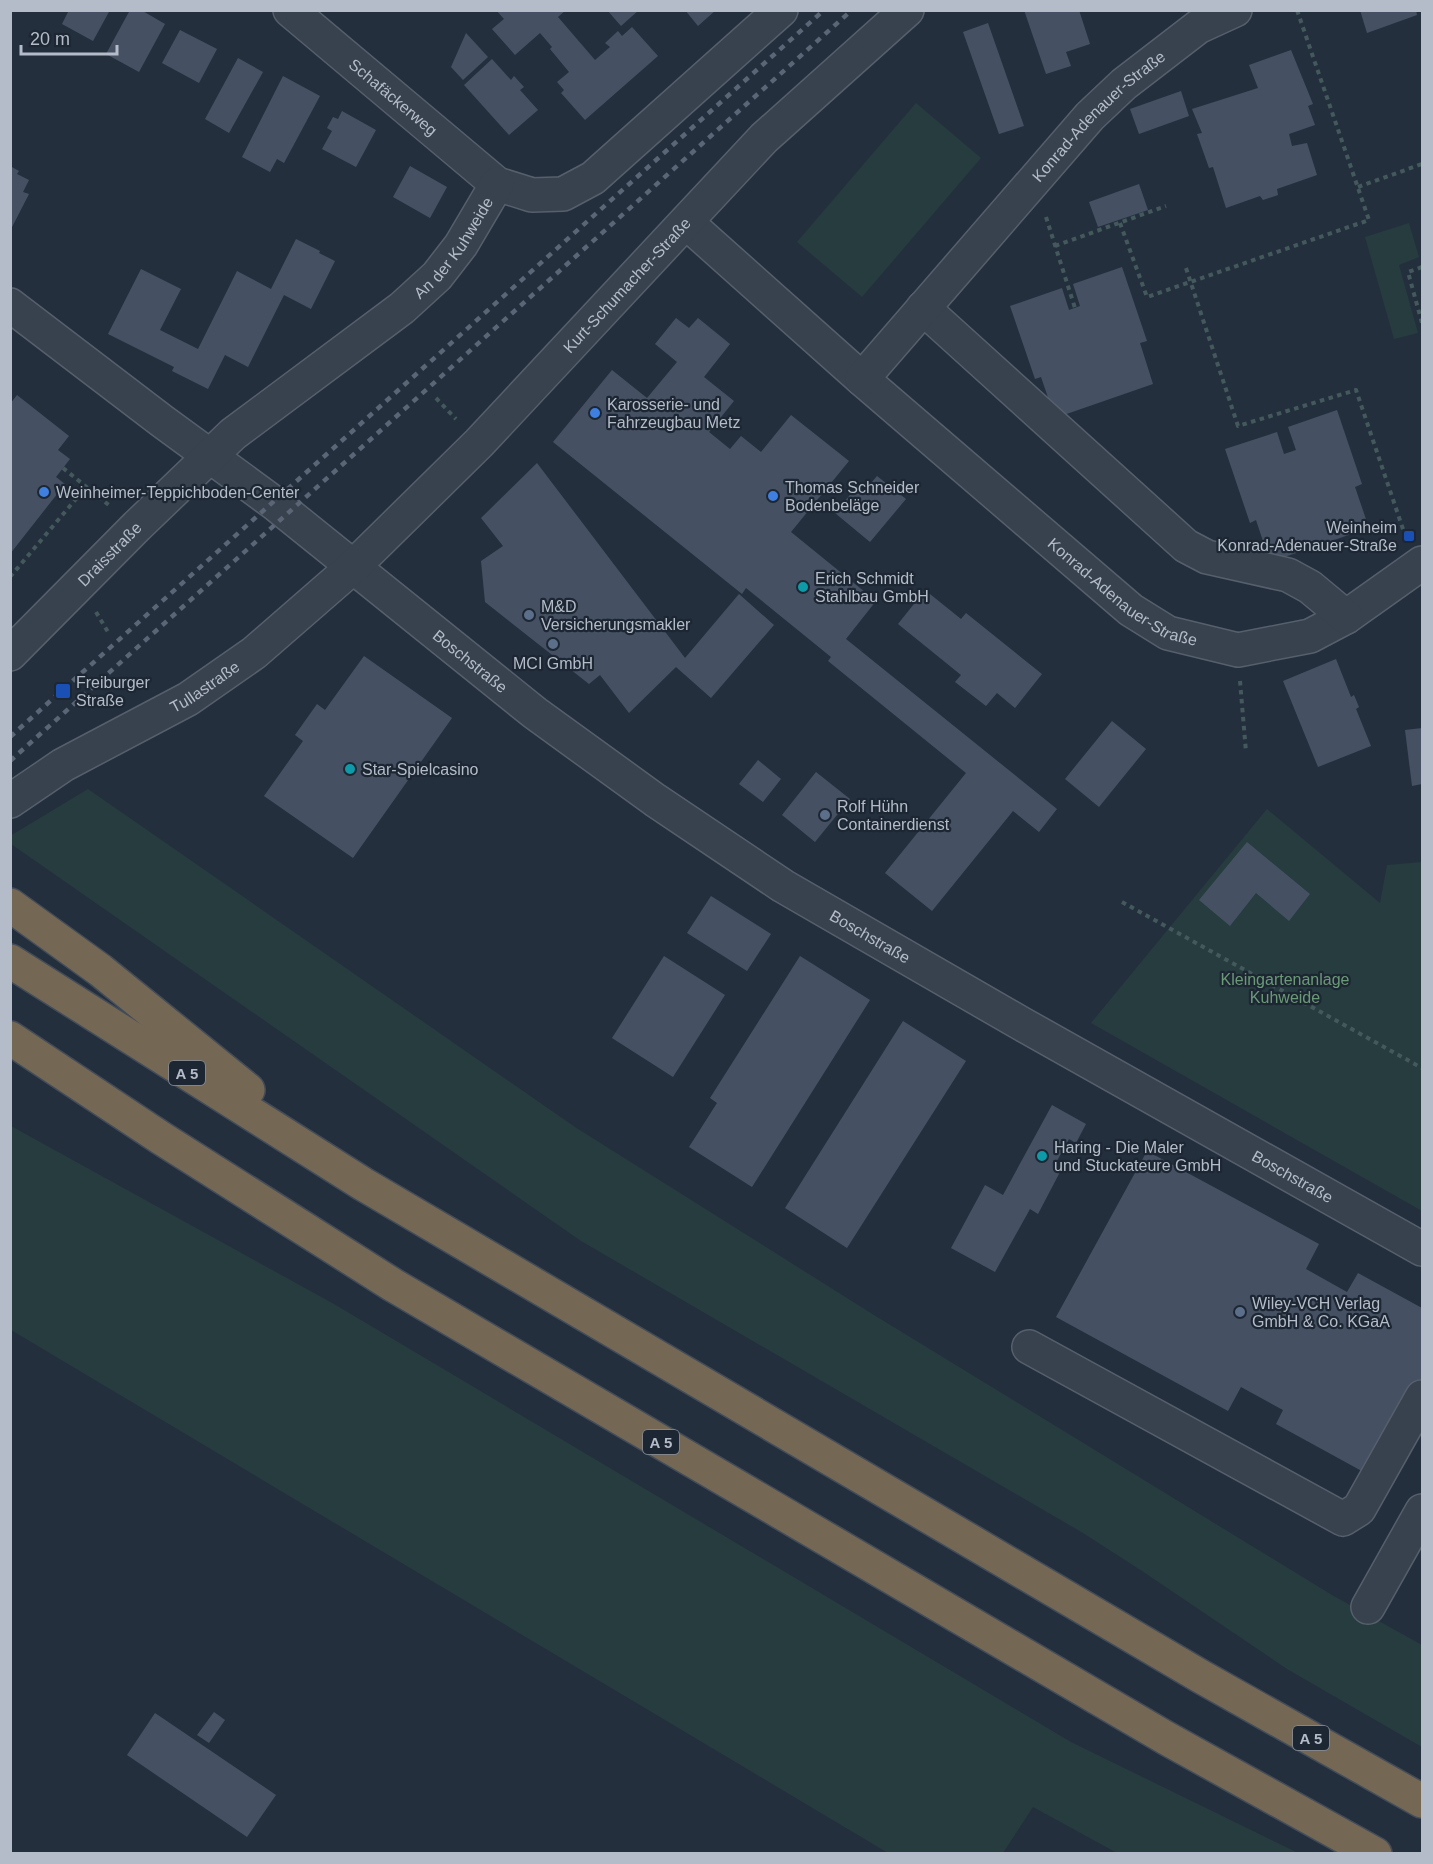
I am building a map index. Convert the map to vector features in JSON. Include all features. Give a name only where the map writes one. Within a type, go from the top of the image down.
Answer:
[{"type":"highway","points":[[10,905],[100,970],[363,1184]]},
{"type":"highway","name":"A 5","points":[[10,961],[363,1184],[1200,1676],[1422,1801]]},
{"type":"highway","name":"A 5","points":[[10,1038],[160,1138],[393,1285],[1166,1738],[1375,1854]]},
{"type":"highway","name":"A 5","points":[[10,1065],[160,1138]]},
{"type":"street","name":"Schafäckerweg","points":[[290,10],[497,184]]},
{"type":"street","name":"An der Kuhweide","points":[[209,456],[233,434],[402,308],[436,276],[461,245],[497,184],[532,195],[563,194],[593,178],[781,10]]},
{"type":"street","name":"Kurt-Schumacher-Straße","points":[[354,566],[479,443],[764,138],[907,10]]},
{"type":"street","name":"Konrad-Adenauer-Straße","points":[[862,379],[1089,116],[1124,84],[1198,27],[1235,10]]},
{"type":"street","name":"Konrad-Adenauer-Straße","points":[[686,222],[862,379],[1131,610],[1168,633],[1238,650],[1310,636],[1346,617],[1419,565]]},
{"type":"street","points":[[10,305],[274,503],[354,566]]},
{"type":"street","points":[[922,308],[1186,546],[1207,557],[1288,575],[1311,587],[1346,617]]},
{"type":"street","name":"Draisstraße","points":[[10,654],[209,456]]},
{"type":"street","name":"Tullastraße","points":[[10,801],[63,765],[188,699],[254,653],[354,566]]},
{"type":"street","name":"Boschstraße","points":[[354,566],[534,713],[655,800],[783,886],[1032,1030],[1422,1249]]},
{"type":"street","points":[[1029,1347],[1342,1519],[1359,1509],[1422,1397]]},
{"type":"street","points":[[1368,1607],[1422,1511]]},
{"type":"path","points":[[1119,223],[1147,297],[1369,220],[1297,10]]},
{"type":"path","points":[[1358,187],[1422,164]]},
{"type":"path","points":[[1034,178],[1074,308]]},
{"type":"path","points":[[1055,246],[1166,206]]},
{"type":"path","points":[[1422,267],[1408,272],[1422,323]]},
{"type":"path","points":[[1186,268],[1238,426],[1356,390],[1419,565]]},
{"type":"path","points":[[63,468],[137,526]]},
{"type":"path","points":[[10,577],[87,487]]},
{"type":"path","points":[[1238,650],[1246,752]]},
{"type":"path","points":[[1122,902],[1422,1068]]},
{"type":"green space","points":[[916,103],[981,158],[862,297],[797,242]]},
{"type":"green space","points":[[1409,223],[1419,257],[1399,265],[1418,333],[1394,339],[1365,237]]},
{"type":"green space","points":[[88,789],[575,1127],[874,1315],[1332,1595],[1422,1645],[1422,1747],[1287,1669],[1083,1533],[581,1241],[11,844],[10,836]]},
{"type":"green space","name":"Kleingartenanlage Kuhweide","points":[[1267,809],[1380,903],[1387,865],[1422,862],[1422,1211],[1091,1023]]},
{"type":"green space","points":[[11,1126],[334,1304],[1071,1742],[1298,1853],[1117,1853],[1033,1807],[1003,1853],[888,1853],[11,1330]]},
{"type":"building","points":[[69,10],[110,10],[93,41],[62,24]]},
{"type":"building","points":[[130,10],[141,10],[165,24],[139,72],[106,54]]},
{"type":"building","points":[[496,10],[566,10],[558,17],[595,60],[610,47],[605,43],[618,31],[622,36],[632,27],[658,56],[585,120],[561,93],[564,90],[557,82],[569,72],[550,49],[552,47],[540,33],[515,55],[492,29],[504,19]]},
{"type":"building","points":[[607,10],[639,10],[621,26]]},
{"type":"building","points":[[685,10],[716,10],[698,26]]},
{"type":"building","points":[[1024,10],[1079,10],[1090,44],[1066,52],[1071,66],[1046,74]]},
{"type":"building","points":[[1360,10],[1416,10],[1417,15],[1367,33]]},
{"type":"building","points":[[988,23],[1024,126],[999,134],[963,32]]},
{"type":"building","points":[[180,30],[217,49],[199,83],[162,63]]},
{"type":"building","points":[[466,33],[488,57],[463,80],[451,67]]},
{"type":"building","points":[[1291,50],[1313,104],[1308,106],[1315,125],[1289,134],[1292,146],[1307,143],[1317,175],[1277,189],[1278,195],[1263,200],[1260,196],[1226,208],[1213,167],[1209,168],[1197,134],[1202,133],[1192,109],[1258,88],[1249,65]]},
{"type":"building","points":[[238,58],[263,72],[229,133],[205,119]]},
{"type":"building","points":[[492,59],[511,80],[514,76],[524,87],[520,90],[538,110],[509,135],[464,85]]},
{"type":"building","points":[[283,76],[320,96],[284,163],[277,159],[270,172],[242,157]]},
{"type":"building","points":[[1181,91],[1189,116],[1139,134],[1130,109]]},
{"type":"building","points":[[342,111],[376,130],[356,167],[322,149],[332,131],[327,128],[333,117],[338,119]]},
{"type":"building","points":[[10,166],[19,171],[17,174],[29,180],[23,192],[29,194],[10,231]]},
{"type":"building","points":[[410,166],[447,187],[430,218],[393,197]]},
{"type":"building","points":[[1139,184],[1148,210],[1098,227],[1089,202]]},
{"type":"building","points":[[296,239],[335,261],[311,309],[284,295],[248,367],[225,355],[208,389],[172,371],[174,367],[108,334],[141,269],[181,289],[160,330],[198,349],[237,271],[271,289]]},
{"type":"building","points":[[1122,267],[1147,341],[1140,343],[1153,384],[1055,418],[1041,377],[1035,379],[1010,306],[1062,288],[1069,310],[1080,306],[1073,284]]},
{"type":"building","points":[[676,318],[689,328],[698,318],[730,344],[704,377],[734,401],[709,432],[730,449],[741,436],[761,452],[791,415],[849,461],[791,532],[876,601],[846,639],[1057,809],[1039,832],[1013,811],[932,911],[885,873],[966,773],[828,661],[831,657],[746,588],[742,594],[553,442],[612,370],[647,398],[677,362],[655,344]]},
{"type":"building","points":[[17,395],[69,436],[58,450],[70,459],[56,477],[65,484],[10,554],[10,404]]},
{"type":"building","points":[[1337,410],[1362,484],[1355,487],[1369,528],[1270,562],[1256,520],[1250,523],[1225,449],[1277,432],[1284,454],[1296,450],[1288,427]]},
{"type":"building","points":[[537,463],[685,658],[739,594],[774,625],[711,698],[676,667],[629,713],[600,675],[589,684],[485,602],[481,561],[503,546],[481,518]]},
{"type":"building","points":[[877,476],[906,499],[870,542],[835,513],[859,484],[866,489]]},
{"type":"building","points":[[925,590],[961,619],[966,613],[1042,674],[1015,708],[997,693],[986,706],[955,682],[961,675],[898,624]]},
{"type":"building","name":"Star-Spielcasino","points":[[364,656],[452,718],[353,858],[264,796],[303,741],[295,735],[317,704],[325,710]]},
{"type":"building","points":[[1336,659],[1351,697],[1354,695],[1359,707],[1356,709],[1371,746],[1318,767],[1283,681]]},
{"type":"building","points":[[1112,721],[1146,749],[1099,807],[1065,779]]},
{"type":"building","points":[[1422,728],[1422,784],[1412,786],[1405,730]]},
{"type":"building","points":[[758,760],[781,779],[763,802],[739,784]]},
{"type":"building","points":[[816,772],[850,799],[815,842],[782,815]]},
{"type":"building","points":[[1247,842],[1310,894],[1289,921],[1256,893],[1230,926],[1199,900]]},
{"type":"building","points":[[711,896],[771,934],[747,971],[687,933]]},
{"type":"building","points":[[664,956],[725,995],[673,1077],[612,1038]]},
{"type":"building","points":[[800,956],[870,1000],[752,1187],[689,1147],[717,1103],[710,1098]]},
{"type":"building","points":[[903,1021],[966,1061],[847,1248],[785,1208]]},
{"type":"building","points":[[1052,1105],[1086,1124],[1076,1143],[1069,1139],[1053,1168],[1060,1172],[1038,1214],[1030,1209],[995,1272],[951,1248],[985,1185],[1003,1195]]},
{"type":"building","name":"Wiley-VCH Verlag GmbH & Co. KGaA","points":[[1147,1151],[1319,1244],[1306,1269],[1347,1292],[1358,1273],[1422,1308],[1422,1377],[1369,1475],[1276,1424],[1283,1410],[1241,1387],[1228,1411],[1056,1317]]},
{"type":"building","points":[[214,1712],[225,1720],[209,1743],[197,1735]]},
{"type":"building","points":[[155,1713],[276,1795],[247,1837],[127,1755]]},
{"type":"railway","points":[[10,737],[824,10]]},
{"type":"railway","points":[[10,761],[852,10]]},
{"type":"place","name":"Karosserie- und Fahrzeugbau Metz","points":[[595,413]]},
{"type":"place","name":"Weinheimer-Teppichboden-Center","points":[[44,492]]},
{"type":"place","name":"Thomas Schneider Bodenbeläge","points":[[773,496]]},
{"type":"place","name":"Weinheim Konrad-Adenauer-Straße","points":[[1409,536]]},
{"type":"place","name":"Erich Schmidt Stahlbau GmbH","points":[[803,587]]},
{"type":"place","name":"M&D Versicherungsmakler","points":[[529,615]]},
{"type":"place","name":"MCI GmbH","points":[[553,644]]},
{"type":"place","name":"Freiburger Straße","points":[[63,691]]},
{"type":"place","name":"Star-Spielcasino","points":[[350,769]]},
{"type":"place","name":"Rolf Hühn Containerdienst","points":[[825,815]]},
{"type":"place","name":"Haring - Die Maler und Stuckateure GmbH","points":[[1042,1156]]},
{"type":"place","name":"Wiley-VCH Verlag GmbH & Co. KGaA","points":[[1240,1312]]}]
